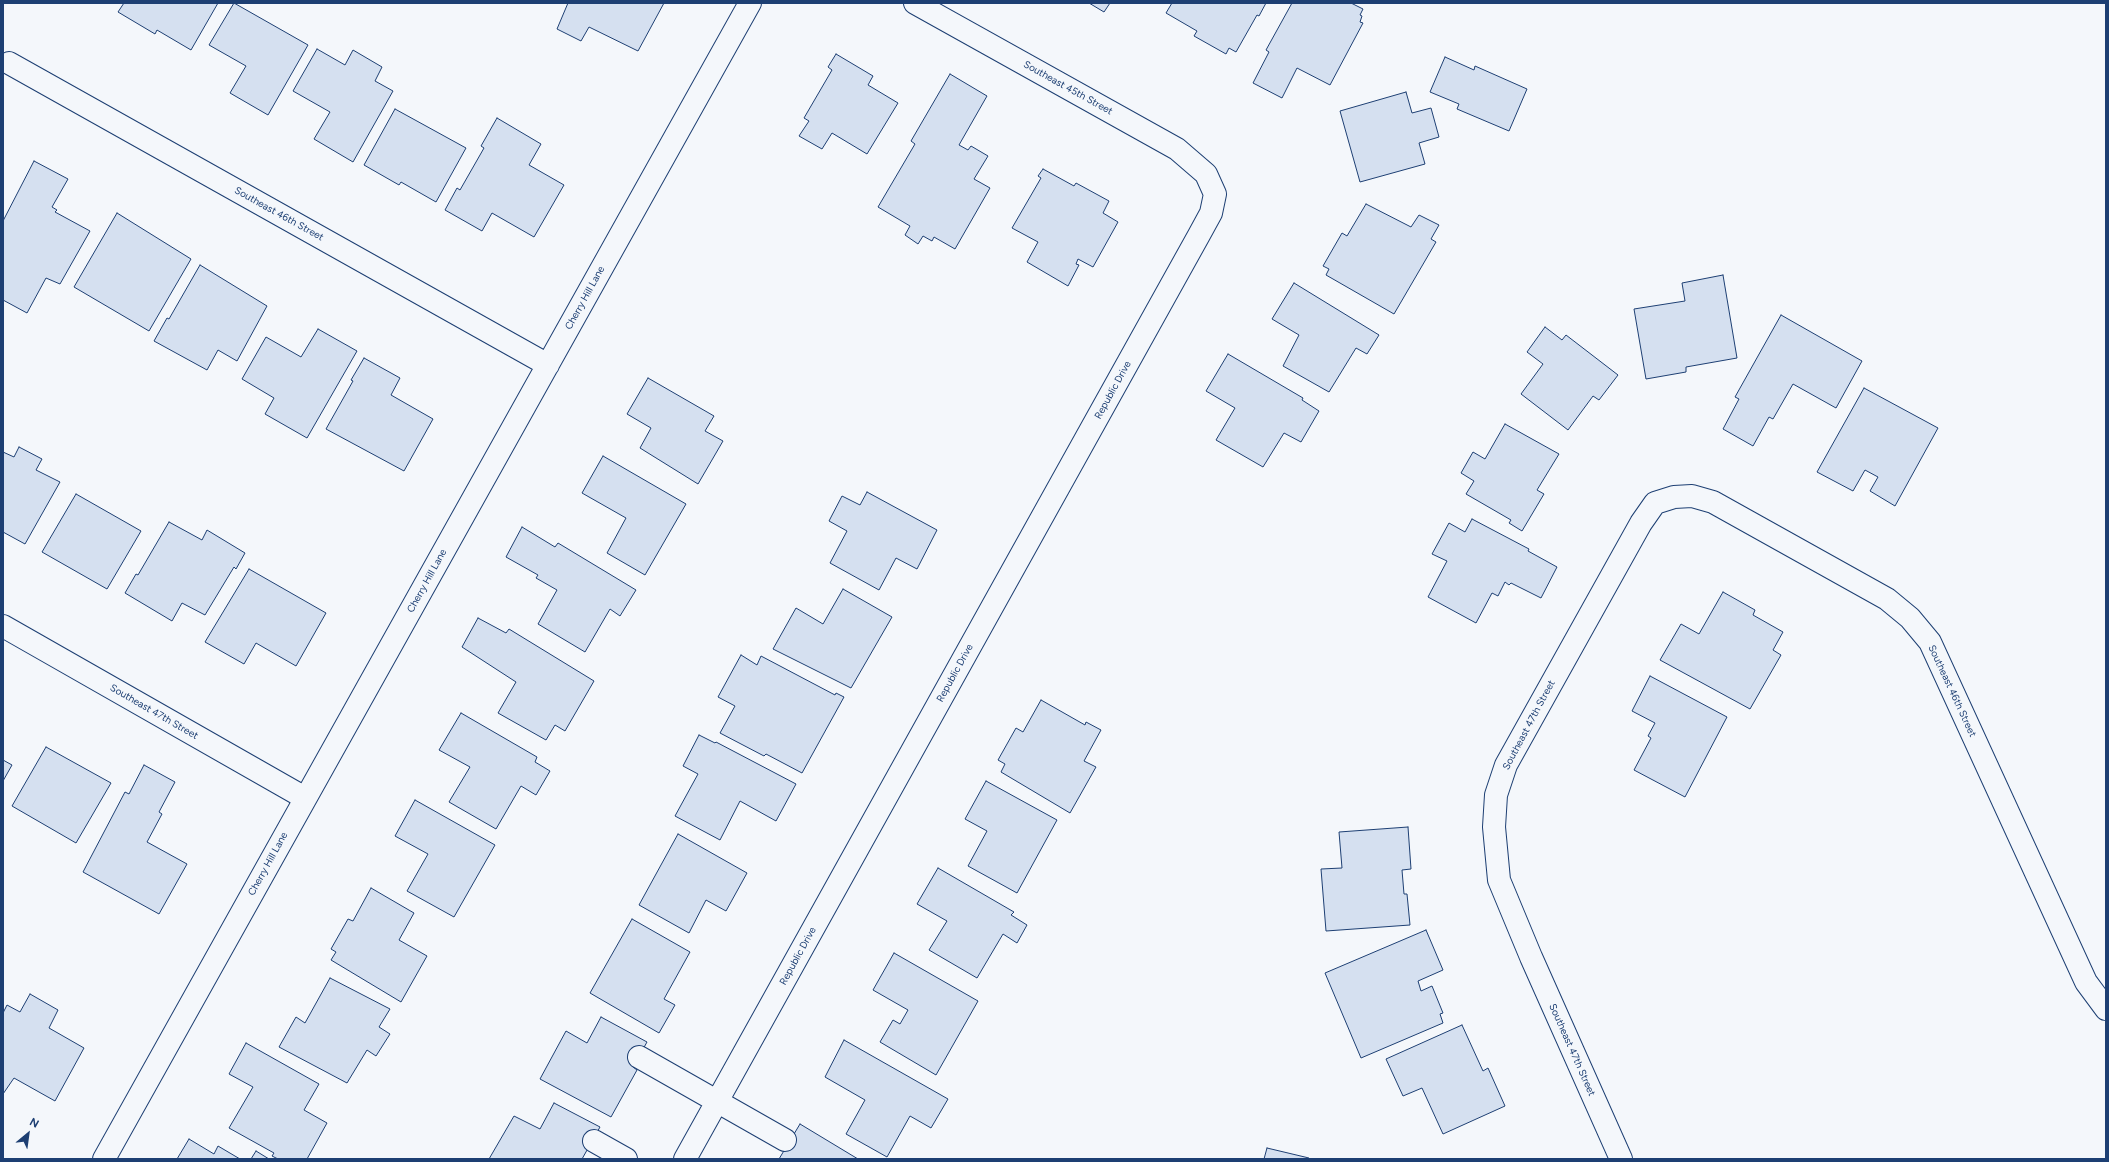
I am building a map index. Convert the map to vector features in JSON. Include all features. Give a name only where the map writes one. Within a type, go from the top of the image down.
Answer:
[{"type":"street","name":"Cherry Hill Lane","points":[[104,1159],[750,3]]},
{"type":"street","name":"Southeast 45th Street","points":[[915,3],[1176,149],[1197,165],[1206,174],[1212,184]]},
{"type":"street","name":"Southeast 46th Street","points":[[9,63],[548,365]]},
{"type":"street","name":"Republic Drive","points":[[685,1159],[1199,235],[1216,194],[1212,184]]},
{"type":"street","name":"Southeast 46th Street","points":[[1674,497],[1692,496],[1713,502],[1887,599],[1910,618],[1930,642],[2086,982],[2106,1009]]},
{"type":"street","name":"Southeast 47th Street","points":[[1621,1159],[1531,957],[1499,880],[1494,827],[1496,795],[1506,765],[1641,523],[1655,503],[1674,497]]},
{"type":"street","name":"Southeast 47th Street","points":[[3,626],[305,798]]},
{"type":"street","points":[[639,1057],[785,1140]]},
{"type":"street","points":[[594,1141],[626,1159]]},
{"type":"building","points":[[124,3],[218,3],[191,50],[157,30],[155,34],[118,12]]},
{"type":"building","points":[[234,3],[308,45],[268,115],[230,93],[246,66],[209,45]]},
{"type":"building","points":[[568,3],[664,3],[638,51],[589,27],[581,41],[557,29]]},
{"type":"building","points":[[1089,3],[1110,3],[1104,12]]},
{"type":"building","points":[[1172,3],[1266,3],[1259,16],[1257,15],[1236,52],[1229,48],[1226,54],[1194,36],[1197,31],[1166,13]]},
{"type":"building","points":[[1292,3],[1351,3],[1363,9],[1360,15],[1362,16],[1360,22],[1363,23],[1330,85],[1297,68],[1282,98],[1253,83],[1269,52],[1266,50]]},
{"type":"building","points":[[317,49],[345,65],[353,50],[382,67],[375,81],[393,91],[353,162],[314,139],[330,112],[293,91]]},
{"type":"building","points":[[836,54],[873,76],[868,85],[898,103],[867,154],[832,133],[822,149],[799,136],[809,121],[804,118],[832,70],[828,67]]},
{"type":"building","points":[[1445,57],[1474,70],[1475,66],[1527,89],[1509,131],[1457,109],[1459,104],[1430,92]]},
{"type":"building","points":[[950,74],[987,96],[959,145],[968,150],[971,146],[988,156],[974,179],[990,188],[955,249],[934,237],[932,241],[923,236],[918,244],[905,235],[910,226],[878,207],[915,144],[911,141]]},
{"type":"building","points":[[1406,92],[1412,113],[1431,108],[1439,137],[1419,143],[1425,164],[1360,182],[1340,111]]},
{"type":"building","points":[[395,109],[466,148],[436,202],[401,182],[399,185],[364,165]]},
{"type":"building","points":[[497,118],[541,144],[529,165],[564,185],[534,237],[492,213],[482,231],[445,210],[457,188],[460,190],[484,148],[481,146]]},
{"type":"building","points":[[34,161],[68,179],[52,207],[57,210],[55,212],[90,231],[60,284],[46,278],[27,313],[3,300],[3,221]]},
{"type":"building","points":[[1043,169],[1074,186],[1076,183],[1109,201],[1103,213],[1118,222],[1093,267],[1078,259],[1076,264],[1079,265],[1068,286],[1027,262],[1038,242],[1012,228],[1041,178],[1038,176]]},
{"type":"building","points":[[1366,204],[1411,227],[1419,215],[1439,225],[1431,239],[1436,242],[1394,314],[1326,275],[1329,269],[1323,266],[1342,233],[1347,236]]},
{"type":"building","points":[[117,213],[191,259],[149,331],[74,287]]},
{"type":"building","points":[[200,265],[267,306],[237,361],[218,350],[207,370],[154,341],[167,318],[169,319]]},
{"type":"building","points":[[1723,275],[1737,358],[1686,367],[1686,372],[1646,379],[1634,309],[1685,301],[1682,283]]},
{"type":"building","points":[[1294,283],[1379,335],[1367,354],[1356,348],[1329,392],[1283,366],[1299,335],[1272,319]]},
{"type":"building","points":[[1781,315],[1862,361],[1836,408],[1793,384],[1773,419],[1769,417],[1753,446],[1723,429],[1739,399],[1735,397]]},
{"type":"building","points":[[1545,327],[1562,340],[1566,335],[1618,375],[1599,400],[1593,396],[1568,430],[1521,394],[1543,364],[1527,352]]},
{"type":"building","points":[[318,329],[357,351],[307,438],[265,414],[274,398],[242,379],[266,337],[301,357]]},
{"type":"building","points":[[1228,354],[1303,398],[1302,400],[1319,411],[1301,442],[1284,433],[1263,467],[1216,440],[1235,408],[1206,391]]},
{"type":"building","points":[[364,358],[400,378],[391,395],[433,419],[404,471],[326,429]]},
{"type":"building","points":[[648,378],[714,416],[705,431],[723,441],[698,484],[640,448],[651,428],[627,414]]},
{"type":"building","points":[[1864,388],[1938,428],[1895,506],[1870,491],[1878,477],[1865,470],[1853,491],[1817,472]]},
{"type":"building","points":[[1505,424],[1559,454],[1537,490],[1544,494],[1522,531],[1509,523],[1511,520],[1466,494],[1474,481],[1461,473],[1473,452],[1485,459]]},
{"type":"building","points":[[19,447],[42,459],[36,470],[60,482],[25,544],[3,532],[3,452],[14,457]]},
{"type":"building","points":[[603,456],[686,504],[645,575],[607,553],[626,518],[582,493]]},
{"type":"building","points":[[867,492],[937,530],[917,569],[896,558],[879,590],[830,563],[847,531],[829,521],[842,496],[860,505]]},
{"type":"building","points":[[76,494],[141,531],[107,589],[42,552]]},
{"type":"building","points":[[1472,519],[1529,549],[1528,551],[1557,567],[1541,598],[1511,583],[1509,585],[1505,582],[1498,596],[1492,593],[1476,623],[1428,597],[1447,561],[1432,554],[1449,523],[1465,532]]},
{"type":"building","points":[[169,522],[202,540],[207,530],[245,553],[236,569],[234,567],[205,615],[182,603],[172,621],[125,593],[136,574],[138,575]]},
{"type":"building","points":[[522,527],[555,547],[558,543],[636,590],[620,616],[610,609],[585,652],[538,624],[557,590],[536,578],[538,575],[506,557]]},
{"type":"building","points":[[249,569],[326,613],[296,666],[256,643],[244,664],[205,642]]},
{"type":"building","points":[[843,589],[892,617],[851,688],[773,649],[796,608],[823,624]]},
{"type":"building","points":[[1723,592],[1755,610],[1753,615],[1783,632],[1773,650],[1781,655],[1750,709],[1660,660],[1681,624],[1699,634]]},
{"type":"building","points":[[478,618],[506,633],[509,629],[594,681],[565,731],[555,725],[546,740],[498,713],[516,682],[462,647]]},
{"type":"building","points":[[741,655],[757,665],[761,656],[835,695],[836,693],[844,697],[802,773],[766,754],[764,756],[720,733],[735,706],[718,697]]},
{"type":"building","points":[[1650,676],[1727,717],[1685,797],[1634,770],[1651,738],[1648,736],[1655,723],[1632,711]]},
{"type":"building","points":[[1041,700],[1085,725],[1086,722],[1101,730],[1084,761],[1096,767],[1070,813],[1001,772],[1005,764],[998,760],[1016,728],[1023,732]]},
{"type":"building","points":[[461,713],[537,757],[535,762],[550,771],[536,795],[521,786],[496,829],[449,802],[470,767],[439,750]]},
{"type":"building","points":[[699,735],[715,743],[716,742],[796,784],[776,821],[740,801],[720,840],[675,816],[698,774],[683,766]]},
{"type":"building","points":[[46,747],[111,783],[76,843],[12,806]]},
{"type":"building","points":[[3,760],[12,765],[3,781]]},
{"type":"building","points":[[144,765],[175,782],[159,812],[162,814],[147,842],[187,864],[159,914],[83,872],[125,792],[129,794]]},
{"type":"building","points":[[986,781],[1057,820],[1017,893],[968,866],[987,831],[965,819]]},
{"type":"building","points":[[415,800],[495,845],[454,917],[407,891],[428,854],[395,836]]},
{"type":"building","points":[[1408,827],[1411,869],[1402,870],[1404,894],[1407,894],[1410,925],[1326,931],[1321,869],[1342,868],[1339,832]]},
{"type":"building","points":[[678,834],[747,873],[726,911],[706,900],[689,933],[639,905]]},
{"type":"building","points":[[938,868],[1014,912],[1011,915],[1027,925],[1017,943],[1003,934],[977,978],[929,950],[947,921],[917,904]]},
{"type":"building","points":[[371,888],[414,913],[399,940],[427,956],[401,1002],[331,960],[336,952],[331,949],[348,919],[353,921]]},
{"type":"building","points":[[632,919],[690,952],[664,999],[675,1005],[659,1033],[590,993]]},
{"type":"building","points":[[1426,930],[1443,970],[1418,981],[1421,991],[1432,986],[1443,1013],[1440,1014],[1443,1023],[1361,1058],[1325,973]]},
{"type":"building","points":[[894,953],[978,1001],[936,1075],[880,1042],[893,1020],[900,1024],[908,1010],[873,990]]},
{"type":"building","points":[[330,978],[390,1009],[379,1027],[390,1034],[376,1056],[367,1050],[347,1083],[279,1047],[296,1017],[305,1023]]},
{"type":"building","points":[[30,994],[58,1010],[49,1028],[84,1048],[55,1101],[14,1078],[3,1094],[3,1013],[7,1005],[20,1012]]},
{"type":"building","points":[[601,1017],[647,1042],[633,1067],[637,1070],[611,1117],[540,1079],[566,1031],[587,1043]]},
{"type":"building","points":[[1462,1025],[1483,1071],[1488,1068],[1505,1106],[1443,1134],[1422,1088],[1403,1096],[1386,1059]]},
{"type":"building","points":[[844,1040],[948,1099],[931,1128],[910,1116],[887,1157],[846,1134],[865,1100],[825,1077]]},
{"type":"building","points":[[246,1043],[319,1084],[304,1110],[327,1123],[307,1159],[278,1159],[272,1156],[274,1153],[229,1128],[253,1087],[229,1074]]},
{"type":"building","points":[[554,1103],[600,1127],[582,1159],[489,1159],[514,1116],[540,1129]]},
{"type":"building","points":[[800,1124],[858,1159],[779,1159]]},
{"type":"building","points":[[189,1139],[214,1154],[218,1146],[240,1159],[177,1159]]},
{"type":"building","points":[[1267,1148],[1309,1158],[1309,1159],[1264,1159]]},
{"type":"building","points":[[256,1151],[269,1159],[251,1159]]}]
